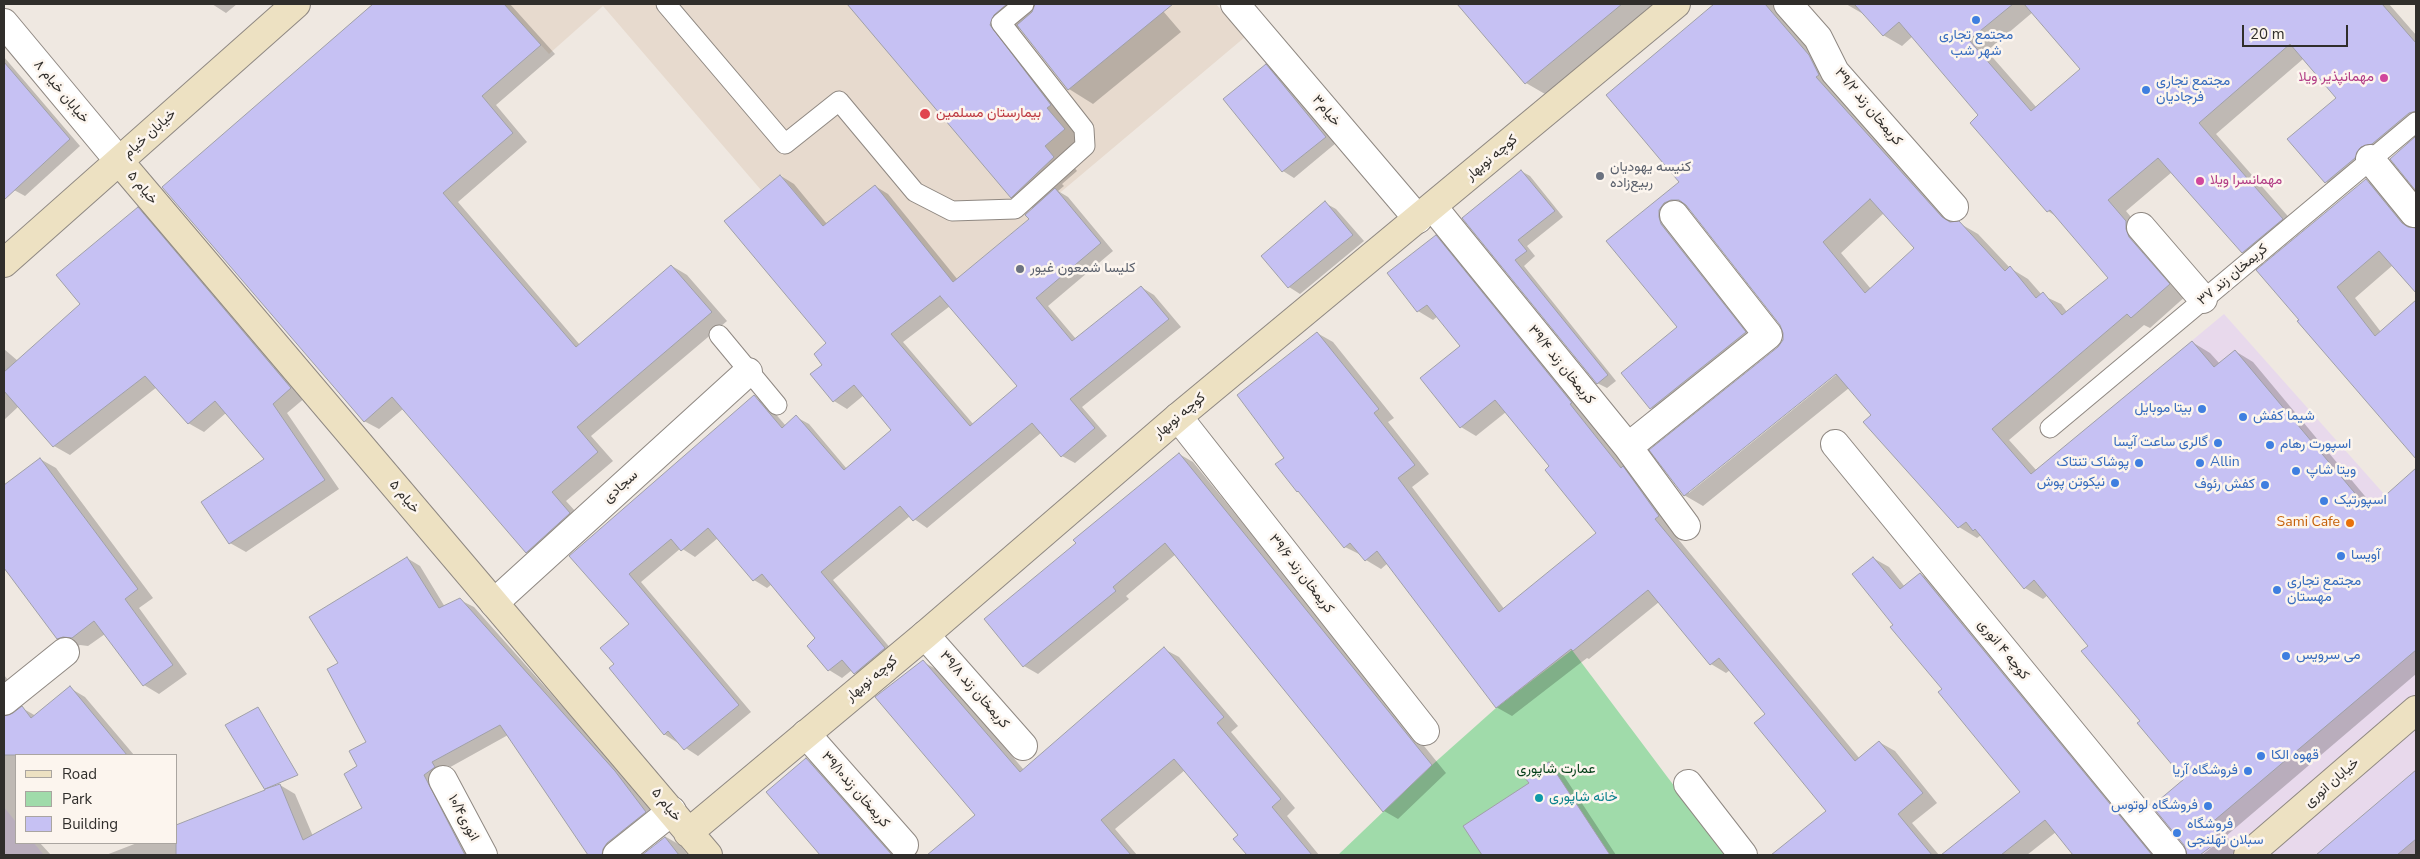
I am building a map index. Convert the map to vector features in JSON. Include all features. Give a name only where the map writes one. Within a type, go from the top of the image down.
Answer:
[{"type":"street","name":"خیابان خیام","points":[[4,263],[296,4]]},
{"type":"street","name":"خیام۳","points":[[1235,4],[1426,213]]},
{"type":"street","name":"کوچه نوبهار","points":[[688,833],[925,635],[1178,417],[1676,4]]},
{"type":"street","name":"کریمخان زند ۳۹/۲","points":[[1788,4],[1818,38],[1835,72],[1954,206]]},
{"type":"street","name":"خیابان خیام ۸","points":[[4,23],[119,161]]},
{"type":"street","points":[[2370,159],[2414,212]]},
{"type":"street","name":"۵ خیام","points":[[119,161],[708,855]]},
{"type":"street","name":"کریمخان زند ۳۹/۴","points":[[1426,213],[1628,447],[1686,526]]},
{"type":"street","points":[[1628,447],[1768,335],[1674,216]]},
{"type":"street","points":[[2141,227],[2203,300]]},
{"type":"street","name":"سجادی","points":[[494,603],[748,372]]},
{"type":"street","name":"کریمخان زند ۳۹/۶","points":[[1178,417],[1425,731]]},
{"type":"street","name":"کوچه ۴ انوری","points":[[1835,444],[2172,855]]},
{"type":"street","name":"کریمخان زند ۳۹/۸","points":[[925,635],[1023,746]]},
{"type":"street","points":[[4,701],[65,652]]},
{"type":"street","name":"خیابان انوری","points":[[2248,855],[2416,710]]},
{"type":"street","name":"کریمخان زند۳۹/۱۰","points":[[806,734],[904,845]]},
{"type":"street","name":"انوری۱۰/۴","points":[[443,780],[483,855]]},
{"type":"street","points":[[1688,784],[1743,855]]},
{"type":"street","points":[[617,855],[672,811]]},
{"type":"lane","points":[[666,4],[785,144],[839,101],[915,192],[952,211],[1015,209],[1085,146],[1084,129],[1001,23],[1024,4]]},
{"type":"lane","name":"کریمخان زند ۳۷","points":[[2050,428],[2416,122]]},
{"type":"lane","points":[[719,335],[777,405]]},
{"type":"shaded area","name":"بیمارستان مسلمین","points":[[504,4],[1216,4],[1245,37],[904,324],[781,175],[761,190],[603,6],[549,54]]},
{"type":"shaded area","name":"مجتمع تجاری مهستان","points":[[2224,314],[2416,530],[2416,855],[2100,855],[2134,826],[2144,813],[2186,777],[2036,470]]},
{"type":"shaded area","points":[[4,807],[15,821],[15,844],[35,844],[44,855],[4,855]]},
{"type":"green space","name":"عمارت شاپوری","points":[[1572,650],[1726,855],[1338,855],[1432,765],[1496,708]]},
{"type":"building","points":[[373,4],[504,4],[541,45],[482,96],[513,133],[443,193],[576,347],[671,265],[712,312],[577,427],[598,452],[552,492],[570,513],[526,553],[392,397],[364,422],[162,187]]},
{"type":"building","points":[[847,4],[1007,4],[994,15],[990,25],[1051,105],[1047,108],[1065,129],[1045,146],[1054,157],[1011,198]]},
{"type":"building","points":[[1035,4],[1173,4],[1068,90],[1017,25],[1032,12]]},
{"type":"building","points":[[1457,4],[1622,4],[1525,84]]},
{"type":"building","points":[[1714,4],[1765,4],[1809,55],[1819,75],[1816,77],[1942,217],[1950,222],[1959,221],[2005,271],[2010,266],[2036,298],[2043,292],[2062,315],[2108,278],[2050,210],[2047,212],[1970,123],[1978,115],[1899,22],[1883,36],[1854,4],[2013,4],[1969,40],[2031,111],[2080,69],[2024,4],[2382,4],[2416,43],[2416,111],[2409,113],[2372,144],[2361,147],[2355,158],[2325,183],[2287,139],[2336,98],[2290,44],[2199,123],[2283,219],[2242,253],[2158,158],[2108,200],[2126,221],[2129,237],[2170,284],[2131,318],[2127,314],[1992,429],[2031,474],[2192,341],[2214,367],[2235,350],[2369,510],[2416,468],[2416,650],[2209,825],[2221,839],[2200,855],[2187,855],[2184,845],[2152,806],[2184,779],[2137,723],[2140,721],[2081,651],[2088,646],[2034,580],[2024,589],[1975,529],[1973,531],[1966,522],[1958,528],[1863,422],[1871,415],[1836,374],[1684,496],[1649,450],[1778,347],[1783,340],[1783,333],[1780,325],[1686,205],[1679,200],[1671,200],[1664,203],[1659,210],[1661,224],[1746,332],[1650,409],[1621,373],[1677,327],[1606,241],[1679,182],[1606,95]],"holes":[[[1870,199],[1914,248],[1865,293],[1823,242]]]},
{"type":"building","points":[[4,62],[70,139],[4,200]]},
{"type":"building","points":[[1266,64],[1326,137],[1282,172],[1223,99]]},
{"type":"building","points":[[2416,136],[2416,191],[2390,159]]},
{"type":"building","points":[[1521,170],[1555,211],[1518,240],[1527,251],[1515,260],[1608,375],[1597,384],[1462,218]]},
{"type":"building","points":[[780,175],[823,226],[875,185],[953,282],[1029,219],[1025,215],[1055,188],[1101,243],[1036,298],[1072,341],[1141,286],[1169,319],[1070,399],[1095,428],[1061,457],[1032,423],[913,521],[900,506],[821,572],[885,648],[854,674],[842,660],[828,671],[807,646],[815,638],[762,574],[753,581],[708,528],[681,551],[671,539],[629,574],[739,705],[684,750],[668,731],[664,735],[609,668],[614,664],[600,648],[629,624],[569,556],[754,395],[782,428],[796,415],[844,470],[891,430],[854,385],[833,402],[810,374],[822,365],[814,354],[826,343],[724,221]],"holes":[[[940,296],[1017,386],[970,426],[891,334]]]},
{"type":"building","points":[[2366,179],[2402,223],[2408,227],[2416,228],[2416,293],[2379,251],[2337,287],[2375,336],[2416,300],[2416,459],[2297,321],[2299,320],[2256,270]]},
{"type":"building","points":[[1325,201],[1353,235],[1288,288],[1261,256]]},
{"type":"building","points":[[138,207],[291,388],[273,404],[325,480],[229,544],[201,502],[264,459],[215,401],[188,424],[145,376],[53,447],[4,391],[4,372],[80,304],[56,275]]},
{"type":"building","points":[[1436,235],[1572,403],[1570,404],[1621,468],[1623,466],[1659,516],[1655,519],[1855,761],[1879,741],[1923,793],[1898,814],[1932,855],[1771,855],[1826,811],[1754,723],[1765,714],[1719,658],[1710,665],[1648,590],[1573,651],[1571,649],[1496,708],[1377,551],[1365,561],[1350,543],[1344,548],[1297,492],[1275,464],[1284,458],[1237,395],[1317,332],[1379,409],[1374,413],[1415,465],[1398,478],[1499,612],[1596,533],[1545,470],[1549,466],[1495,400],[1460,428],[1420,378],[1460,346],[1427,305],[1417,312],[1387,273]]},
{"type":"building","points":[[1179,453],[1432,765],[1383,812],[1165,543],[1113,587],[1116,591],[1023,667],[984,619],[1076,543],[1073,540]]},
{"type":"building","points":[[40,458],[138,589],[125,599],[173,665],[143,686],[94,621],[72,638],[63,637],[57,639],[4,568],[4,485]]},
{"type":"building","points":[[407,557],[439,608],[460,598],[615,771],[646,812],[607,843],[602,855],[588,855],[500,725],[432,762],[435,767],[424,775],[465,855],[176,855],[178,824],[265,790],[225,725],[258,707],[298,775],[265,789],[280,784],[303,840],[362,808],[344,774],[357,766],[349,751],[366,742],[327,669],[338,663],[309,617]]},
{"type":"building","points":[[1873,557],[1900,589],[1920,573],[2152,855],[2073,855],[2045,820],[2001,855],[1941,855],[2020,792],[1938,692],[1942,689],[1890,627],[1893,625],[1852,574]]},
{"type":"building","points":[[1164,647],[1224,717],[1217,723],[1281,799],[1272,807],[1312,855],[1247,855],[1233,839],[1238,835],[1174,759],[1101,820],[1131,855],[927,855],[975,815],[875,697],[923,660],[1020,772]]},
{"type":"building","points":[[70,686],[126,754],[4,755],[4,716],[13,713],[22,706],[31,718]]},
{"type":"building","points":[[806,758],[892,855],[820,855],[766,792]]},
{"type":"building","name":"خانه شاپوری","points":[[1549,762],[1610,855],[1482,855],[1463,826],[1529,783],[1525,778]]},
{"type":"building","points":[[2416,770],[2416,839],[2397,855],[2316,855]]},
{"type":"building","points":[[665,837],[679,855],[642,855]]},
{"type":"place","name":"مجتمع تجاری شهر شب","points":[[1976,20]]},
{"type":"place","name":"مهمانپذیر ویلا","points":[[2384,78]]},
{"type":"place","name":"مجتمع تجاری فرجادیان","points":[[2146,90]]},
{"type":"place","name":"بیمارستان مسلمین","points":[[925,114]]},
{"type":"place","name":"کنیسه یهودیان ربیع‌زاده","points":[[1600,176]]},
{"type":"place","name":"مهمانسرا ویلا","points":[[2200,181]]},
{"type":"place","name":"کلیسا شمعون غیور","points":[[1020,269]]},
{"type":"place","name":"بیتا موبایل","points":[[2202,409]]},
{"type":"place","name":"شیما کفش","points":[[2243,417]]},
{"type":"place","name":"گالری ساعت آیسا","points":[[2218,443]]},
{"type":"place","name":"اسپورت رهام","points":[[2270,445]]},
{"type":"place","name":"پوشاک تنتاک","points":[[2139,463]]},
{"type":"place","name":"Allin","points":[[2200,463]]},
{"type":"place","name":"ویتا شاپ","points":[[2296,471]]},
{"type":"place","name":"نیکوتن پوش","points":[[2115,483]]},
{"type":"place","name":"کفش رئوف","points":[[2265,485]]},
{"type":"place","name":"اسپورتیک","points":[[2324,501]]},
{"type":"place","name":"Sami Cafe","points":[[2350,523]]},
{"type":"place","name":"آویسا","points":[[2341,556]]},
{"type":"place","name":"مجتمع تجاری مهستان","points":[[2277,590]]},
{"type":"place","name":"می سرویس","points":[[2286,656]]},
{"type":"place","name":"قهوه الکا","points":[[2261,756]]},
{"type":"place","name":"فروشگاه آریا","points":[[2248,771]]},
{"type":"place","name":"خانه شاپوری","points":[[1539,798]]},
{"type":"place","name":"فروشگاه لوتوس","points":[[2208,806]]},
{"type":"place","name":"فروشگاه سبلان تهلنجی","points":[[2177,833]]}]
